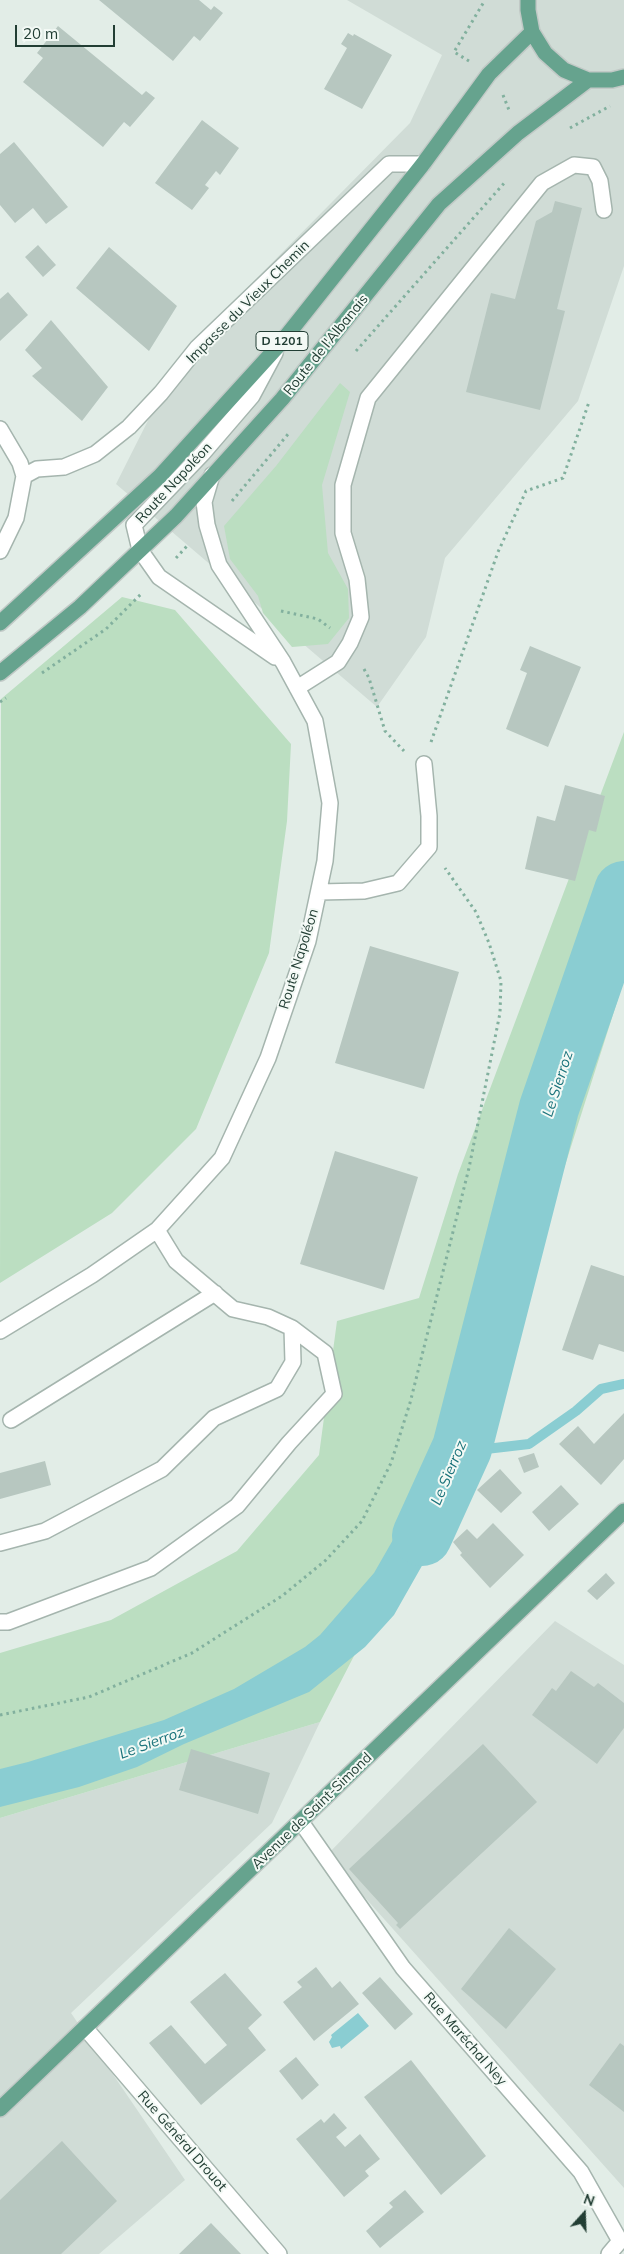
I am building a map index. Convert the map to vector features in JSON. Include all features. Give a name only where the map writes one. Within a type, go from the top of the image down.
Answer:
[{"type":"main road","points":[[528,0],[532,32],[545,54],[564,70],[588,80],[612,80],[624,77]]},
{"type":"main road","name":"D 1201","points":[[0,623],[160,476],[280,344],[423,164],[489,74],[532,32]]},
{"type":"main road","name":"Route de l'Albanais","points":[[0,673],[80,607],[176,516],[212,474],[282,399],[439,204],[518,133],[588,80]]},
{"type":"main road","name":"Avenue de Saint-Simond","points":[[0,2109],[86,2029],[624,1511]]},
{"type":"street","name":"Impasse du Vieux Chemin","points":[[24,476],[37,470],[64,467],[95,454],[129,428],[198,348],[389,164],[423,164]]},
{"type":"street","points":[[298,688],[338,662],[350,643],[361,616],[357,579],[343,533],[343,485],[368,398],[542,183],[574,165],[593,167],[600,181],[604,210]]},
{"type":"street","name":"Route Napoléon","points":[[280,344],[252,396],[203,453],[134,525],[140,550],[158,577],[283,662]]},
{"type":"street","points":[[0,429],[20,464],[24,476],[16,518],[0,551]]},
{"type":"street","name":"Route Napoléon","points":[[0,1331],[92,1275],[157,1230],[222,1158],[268,1058],[308,941],[325,861],[330,802],[315,720],[283,662],[219,565],[207,525],[204,502],[212,474]]},
{"type":"street","points":[[319,892],[364,891],[398,883],[429,848],[429,816],[424,764]]},
{"type":"street","points":[[0,1622],[8,1622],[151,1568],[237,1506],[289,1443],[334,1394],[325,1353],[292,1328],[268,1317],[233,1308],[176,1261],[157,1230]]},
{"type":"street","points":[[11,1420],[215,1293]]},
{"type":"street","points":[[0,1543],[45,1531],[162,1469],[214,1418],[277,1389],[293,1362],[292,1328]]},
{"type":"street","name":"Rue Maréchal Ney","points":[[301,1822],[403,1968],[581,2172],[620,2241],[609,2254]]},
{"type":"street","name":"Rue Général Drouot","points":[[86,2029],[279,2254]]},
{"type":"path","points":[[566,130],[616,103]]},
{"type":"path","points":[[354,353],[507,178]]},
{"type":"path","points":[[275,610],[318,619],[350,643],[369,678],[385,731],[403,751],[424,764],[498,552],[526,490],[563,478],[589,402]]},
{"type":"path","points":[[227,507],[291,430]]},
{"type":"path","points":[[37,677],[106,629],[207,525]]},
{"type":"path","points":[[0,702],[14,693]]},
{"type":"path","points":[[0,1715],[89,1697],[192,1653],[274,1601],[326,1560],[362,1521],[391,1464],[410,1403],[469,1168],[492,1063],[500,1012],[501,981],[489,943],[476,912],[429,848]]},
{"type":"shaded area","points":[[347,0],[624,0],[624,266],[578,401],[445,558],[426,637],[377,707],[116,484],[181,355],[410,123],[442,55]]},
{"type":"shaded area","points":[[555,1621],[624,1665],[624,2188],[327,1855]]},
{"type":"shaded area","points":[[320,1722],[272,1823],[71,2013],[185,2180],[99,2254],[0,2254],[0,1818]]},
{"type":"green space","points":[[340,383],[350,392],[322,485],[328,553],[348,589],[349,618],[328,644],[292,647],[263,613],[258,596],[230,559],[224,526],[276,466]]},
{"type":"green space","points":[[122,597],[175,610],[291,744],[287,821],[269,953],[196,1129],[112,1213],[0,1283],[1,699]]},
{"type":"green space","points":[[624,732],[624,980],[498,1376],[320,1722],[0,1818],[0,1653],[111,1620],[237,1551],[319,1455],[337,1321],[419,1298],[458,1174]]},
{"type":"water","points":[[477,1460],[440,1534],[394,1615],[365,1647],[309,1692],[184,1744],[137,1767],[79,1787],[0,1807],[0,1769],[164,1720],[234,1689],[305,1647],[320,1635],[374,1573],[437,1463]]},
{"type":"water","points":[[358,2013],[369,2026],[341,2049],[340,2046],[332,2048],[329,2042],[332,2037],[331,2035]]},
{"type":"building","points":[[99,0],[199,0],[211,10],[214,6],[223,13],[200,41],[194,36],[173,61]]},
{"type":"building","points":[[58,26],[142,95],[146,91],[155,98],[130,127],[124,122],[103,147],[23,82],[43,58],[37,53]]},
{"type":"building","points":[[348,33],[353,36],[354,34],[392,55],[362,109],[324,89],[347,48],[341,44]]},
{"type":"building","points":[[202,120],[239,148],[220,175],[216,171],[205,185],[209,188],[192,210],[155,183]]},
{"type":"building","points":[[14,142],[68,207],[46,224],[33,208],[15,223],[0,205],[0,154]]},
{"type":"building","points":[[555,201],[582,208],[557,309],[565,311],[540,410],[466,392],[491,293],[515,299],[536,221],[552,212]]},
{"type":"building","points":[[38,245],[56,265],[43,277],[25,257]]},
{"type":"building","points":[[109,247],[177,306],[149,351],[76,288]]},
{"type":"building","points":[[8,292],[28,315],[0,341],[0,299]]},
{"type":"building","points":[[51,320],[108,387],[82,421],[32,376],[42,368],[25,350]]},
{"type":"building","points":[[530,646],[581,667],[548,747],[506,729],[527,673],[520,670]]},
{"type":"building","points":[[565,785],[605,796],[596,832],[589,830],[575,881],[525,869],[537,816],[555,821]]},
{"type":"building","points":[[370,946],[459,972],[424,1089],[335,1063]]},
{"type":"building","points":[[335,1151],[418,1177],[384,1290],[300,1264]]},
{"type":"building","points":[[591,1265],[624,1276],[624,1352],[599,1344],[593,1360],[562,1350]]},
{"type":"building","points":[[624,1413],[624,1459],[601,1485],[559,1444],[578,1426],[594,1444]]},
{"type":"building","points":[[534,1453],[539,1467],[524,1473],[518,1458]]},
{"type":"building","points":[[45,1461],[51,1485],[0,1499],[0,1473]]},
{"type":"building","points":[[500,1469],[522,1493],[501,1513],[477,1490]]},
{"type":"building","points":[[561,1485],[579,1504],[549,1531],[532,1512]]},
{"type":"building","points":[[493,1523],[524,1555],[490,1588],[460,1555],[462,1553],[453,1542],[467,1529],[477,1539]]},
{"type":"building","points":[[606,1573],[615,1583],[597,1600],[587,1591]]},
{"type":"building","points":[[571,1671],[594,1687],[598,1683],[624,1703],[624,1728],[597,1764],[532,1715],[552,1688],[556,1691]]},
{"type":"building","points":[[483,1744],[537,1802],[400,1929],[396,1925],[398,1923],[349,1869]]},
{"type":"building","points":[[191,1749],[270,1773],[258,1814],[179,1790]]},
{"type":"building","points":[[509,1928],[556,1969],[506,2029],[461,1989]]},
{"type":"building","points":[[316,1967],[332,1988],[340,1981],[359,2004],[314,2041],[283,2002],[302,1987],[297,1982]]},
{"type":"building","points":[[225,1973],[262,2015],[248,2028],[266,2050],[201,2105],[149,2043],[171,2025],[205,2064],[227,2045],[190,2002]]},
{"type":"building","points":[[380,1977],[413,2014],[395,2030],[362,1993]]},
{"type":"building","points":[[620,2043],[624,2046],[624,2112],[589,2085]]},
{"type":"building","points":[[296,2057],[319,2085],[302,2100],[279,2071]]},
{"type":"building","points":[[411,2060],[486,2156],[441,2195],[364,2097]]},
{"type":"building","points":[[334,2113],[347,2128],[336,2137],[345,2147],[360,2134],[380,2159],[365,2171],[369,2176],[344,2197],[296,2139],[321,2119],[324,2123]]},
{"type":"building","points":[[62,2141],[117,2201],[61,2254],[0,2254],[0,2200]]},
{"type":"building","points":[[405,2190],[424,2212],[380,2248],[366,2231],[393,2207],[389,2203]]},
{"type":"building","points":[[211,2223],[241,2254],[179,2254]]},
{"type":"waterway","name":"Le Sierroz","points":[[422,1536],[462,1448],[549,1108],[624,891]]},
{"type":"waterway","points":[[462,1448],[486,1449],[529,1444],[576,1411],[601,1389],[624,1384]]}]
